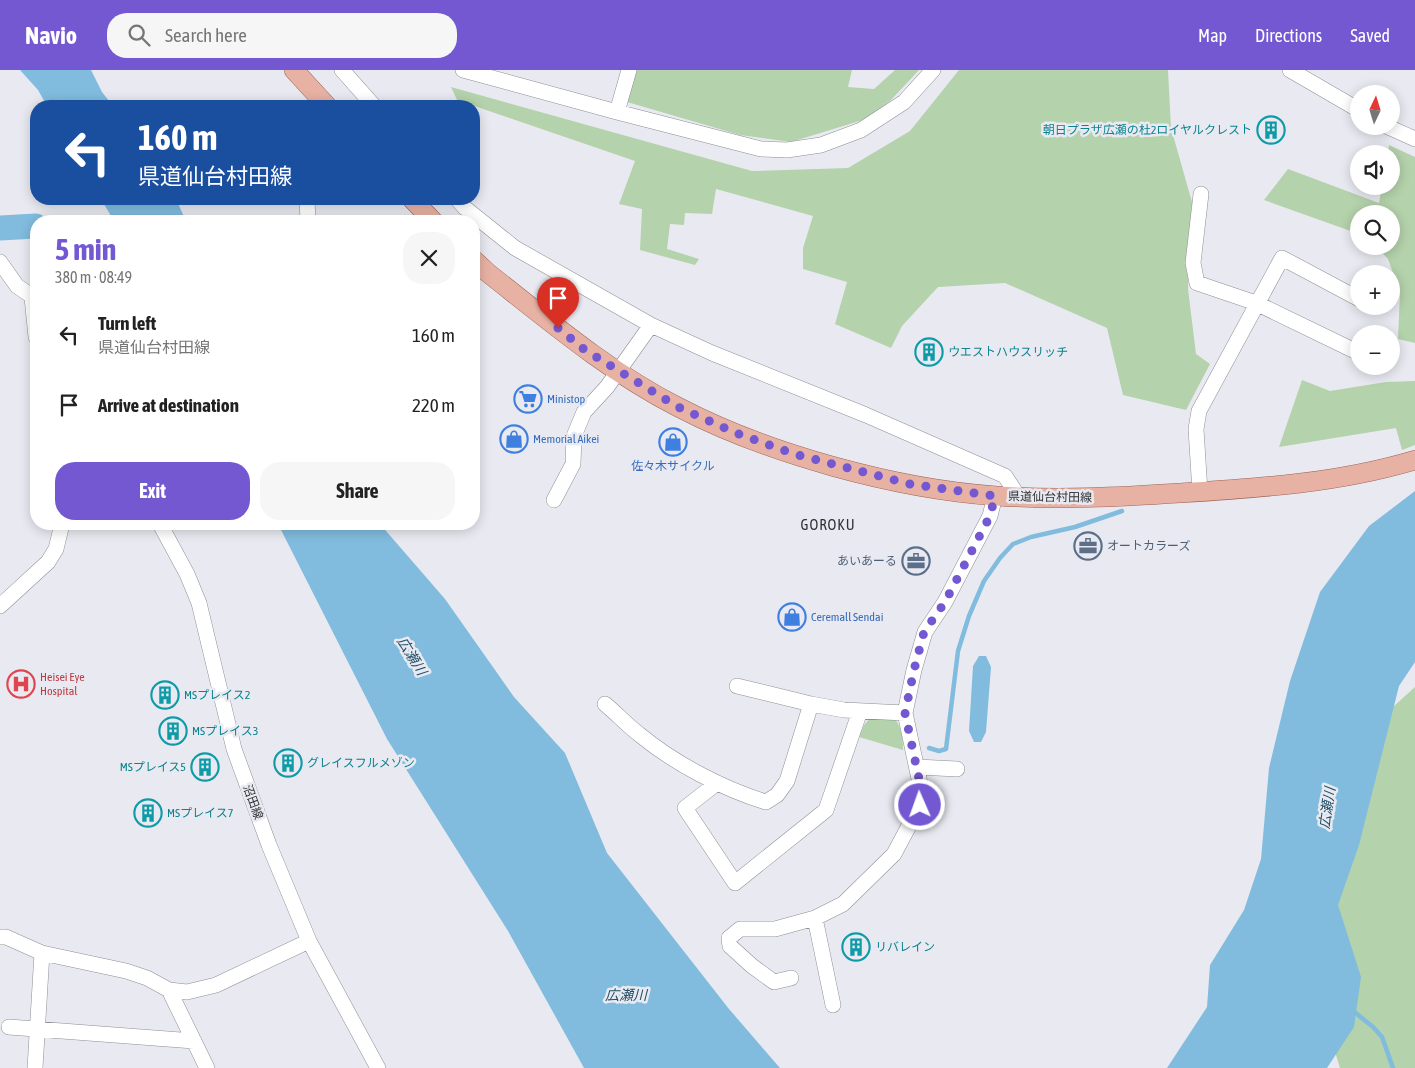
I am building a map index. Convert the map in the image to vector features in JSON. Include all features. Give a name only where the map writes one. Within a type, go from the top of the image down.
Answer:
[{"type":"main road","points":[[294,70],[322,100]]},
{"type":"main road","points":[[418,205],[427,215]]},
{"type":"main road","name":"県道仙台村田線","points":[[480,266],[585,350],[678,407],[736,433],[794,454],[910,484],[995,496],[1084,498],[1286,485],[1338,479],[1389,468],[1415,460]]},
{"type":"street","points":[[342,70],[369,100]]},
{"type":"street","points":[[463,70],[761,149],[796,149],[821,145],[861,130],[904,102],[933,70]]},
{"type":"street","points":[[617,112],[629,70]]},
{"type":"street","points":[[1290,70],[1350,105]]},
{"type":"street","points":[[1400,132],[1415,139]]},
{"type":"street","points":[[1201,194],[1193,263],[1197,283],[1256,303],[1350,349]]},
{"type":"street","points":[[462,205],[474,215]]},
{"type":"street","points":[[480,220],[515,248],[651,325],[712,353],[866,415],[1005,476],[1018,496]]},
{"type":"street","points":[[1200,492],[1196,430],[1199,411],[1282,258],[1350,294]]},
{"type":"street","points":[[0,262],[17,286],[30,295]]},
{"type":"street","points":[[554,500],[573,464],[574,436],[584,412],[619,371],[651,325]]},
{"type":"street","points":[[791,978],[774,982],[730,946],[729,938],[740,929],[775,929],[815,918],[843,904],[894,854],[920,805],[922,793],[905,713],[924,632],[945,602],[990,516],[995,496]]},
{"type":"street","points":[[0,606],[48,562],[56,549],[61,530]]},
{"type":"street","name":"沼田線","points":[[163,530],[199,603],[234,749],[269,845],[308,941],[378,1068]]},
{"type":"street","points":[[736,686],[844,710],[905,713]]},
{"type":"street","points":[[605,704],[640,736],[691,770],[716,783],[766,802],[777,795],[787,780],[811,704]]},
{"type":"street","points":[[716,783],[685,808],[735,883],[826,810],[860,711]]},
{"type":"street","points":[[917,767],[957,769]]},
{"type":"street","points":[[815,918],[833,1005]]},
{"type":"street","points":[[0,937],[6,937],[42,953],[126,971],[147,978],[169,990],[187,992],[216,985],[308,941]]},
{"type":"street","points":[[35,1068],[42,953]]},
{"type":"street","points":[[169,990],[207,1068]]},
{"type":"street","points":[[9,1027],[194,1041]]},
{"type":"green space","points":[[637,70],[852,70],[848,87],[874,89],[895,70],[919,70],[891,100],[866,119],[791,142],[740,135],[627,102]]},
{"type":"green space","points":[[959,70],[1168,70],[1171,128],[1192,202],[1188,289],[1196,354],[1210,364],[1186,410],[1123,395],[1107,328],[1005,283],[938,287],[902,326],[891,348],[835,324],[847,282],[803,269],[803,248],[813,216],[716,189],[712,214],[685,213],[684,225],[670,224],[667,249],[699,259],[695,265],[640,250],[642,209],[619,204],[635,161],[480,108],[480,100],[457,100],[451,87],[752,171],[848,168],[910,131]]},
{"type":"green space","points":[[1400,150],[1415,157],[1415,343],[1400,339],[1400,265],[1390,265],[1384,255],[1400,255],[1400,205],[1350,205],[1350,231],[1264,200],[1288,169],[1350,192],[1350,195],[1358,195],[1379,203],[1380,195],[1400,195]]},
{"type":"green space","points":[[1302,380],[1330,391],[1386,382],[1415,381],[1415,445],[1402,450],[1396,428],[1279,447]]},
{"type":"green space","points":[[1415,687],[1415,1068],[1340,1068],[1322,1010],[1310,906],[1373,725]]},
{"type":"green space","points":[[872,716],[893,716],[901,732],[903,750],[859,737],[864,725]]},
{"type":"water","points":[[20,70],[91,70],[108,100],[44,100],[38,90]]},
{"type":"water","points":[[105,205],[179,205],[183,215],[110,215]]},
{"type":"water","name":"広瀬川","points":[[1415,491],[1415,662],[1399,686],[1359,845],[1338,905],[1361,977],[1354,1027],[1327,1068],[1167,1068],[1207,1007],[1210,965],[1244,910],[1261,859],[1269,768],[1290,681],[1320,592],[1369,526]]},
{"type":"water","name":"広瀬川","points":[[281,530],[385,530],[445,599],[514,697],[565,753],[607,853],[729,1009],[780,1068],[584,1068],[508,931],[387,739]]},
{"type":"water","points":[[979,656],[986,656],[991,667],[986,732],[981,742],[974,742],[969,731],[973,666]]},
{"type":"waterway","points":[[0,228],[30,226]]},
{"type":"waterway","points":[[929,748],[939,751],[946,749],[958,651],[969,616],[984,581],[1000,558],[1013,544],[1031,537],[1075,527],[1122,511]]},
{"type":"waterway","points":[[1352,1010],[1382,1037],[1393,1068]]},
{"type":"place","name":"朝日プラザ広瀬の杜2ロイヤルクレスト","points":[[1271,130]]},
{"type":"place","name":"ウエストハウスリッチ","points":[[929,352]]},
{"type":"place","name":"Ministop","points":[[528,399]]},
{"type":"place","name":"Memorial Aikei","points":[[514,439]]},
{"type":"place","name":"佐々木サイクル","points":[[673,442]]},
{"type":"place","name":"オートカラーズ","points":[[1088,546]]},
{"type":"place","name":"あいあーる","points":[[916,561]]},
{"type":"place","name":"Ceremall Sendai","points":[[792,617]]},
{"type":"place","name":"Heisei Eye Hospital","points":[[21,684]]},
{"type":"place","name":"MSプレイス2","points":[[165,695]]},
{"type":"place","name":"MSプレイス3","points":[[173,731]]},
{"type":"place","name":"グレイスフルメゾン","points":[[288,763]]},
{"type":"place","name":"MSプレイス5","points":[[205,767]]},
{"type":"place","name":"MSプレイス7","points":[[148,813]]},
{"type":"place","name":"リバレイン","points":[[856,947]]},
{"type":"district","name":"GOROKU","points":[[828,524]]},
{"type":"route","points":[[558,328],[585,350],[678,407],[736,433],[794,454],[848,469],[910,484],[995,496],[990,516],[945,602],[924,632],[914,670],[905,713],[922,793],[920,805]]}]
